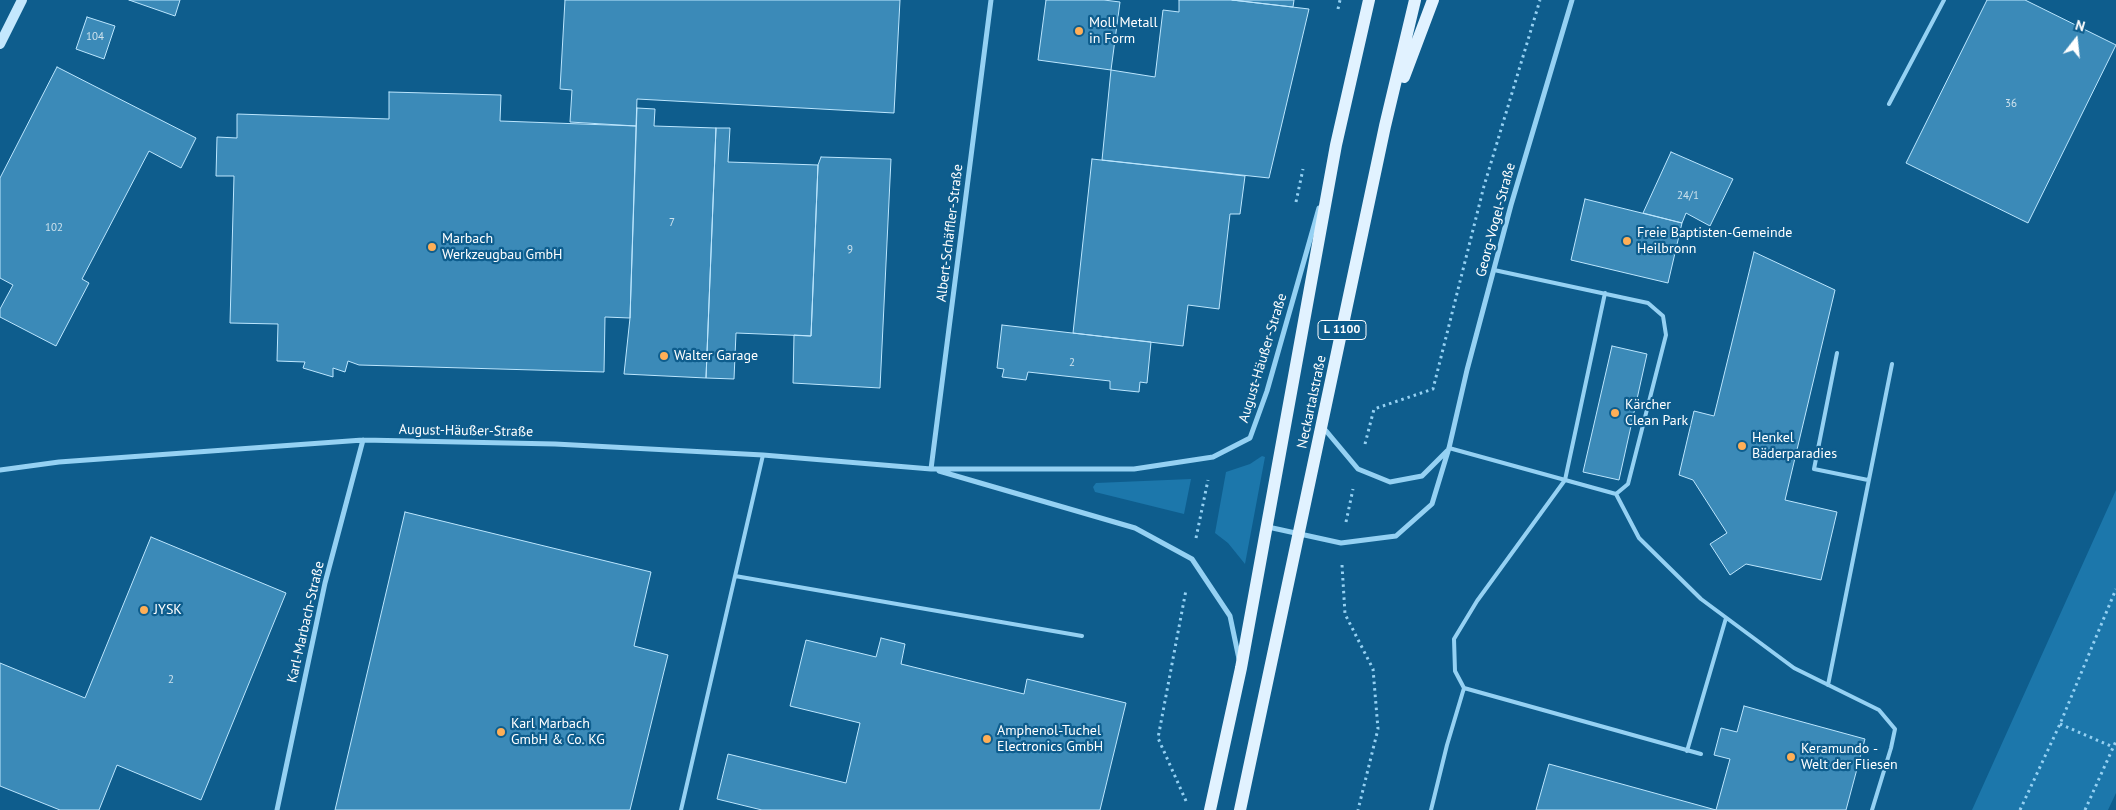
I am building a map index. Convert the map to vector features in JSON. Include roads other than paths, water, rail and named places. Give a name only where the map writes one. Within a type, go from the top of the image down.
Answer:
[{"type":"main road","points":[[0,44],[22,0]]},
{"type":"main road","name":"Neckartalstraße","points":[[1210,810],[1241,668],[1268,527],[1336,145],[1370,0]]},
{"type":"main road","name":"Neckartalstraße","points":[[1240,810],[1385,126],[1415,0]]},
{"type":"main road","points":[[1385,126],[1432,0]]},
{"type":"street","name":"Albert-Schäffler-Straße","points":[[931,469],[991,0]]},
{"type":"street","name":"Georg-Vogel-Straße","points":[[1268,527],[1341,543],[1396,536],[1432,504],[1449,448],[1467,370],[1510,205],[1572,0]]},
{"type":"street","name":"August-Häußer-Straße","points":[[0,470],[59,462],[363,440],[555,444],[763,456],[931,469],[1134,469],[1213,457],[1250,438],[1268,391],[1336,145]]},
{"type":"street","points":[[1322,425],[1358,469],[1390,482],[1422,476],[1449,448]]},
{"type":"street","name":"Karl-Marbach-Straße","points":[[277,810],[325,583],[363,440]]},
{"type":"street","name":"August-Häußer-Straße","points":[[931,469],[1135,528],[1192,559],[1230,616],[1241,668]]},
{"type":"lane","points":[[1890,104],[1944,0]]},
{"type":"lane","points":[[1494,270],[1648,303],[1663,316],[1666,335],[1628,484],[1616,494]]},
{"type":"lane","points":[[1605,293],[1565,480],[1477,601],[1454,639],[1455,672],[1464,688],[1700,754]]},
{"type":"lane","points":[[1836,353],[1814,469],[1868,480]]},
{"type":"lane","points":[[1828,685],[1892,364]]},
{"type":"lane","points":[[1449,448],[1616,494],[1639,538],[1702,599],[1794,668],[1880,710],[1895,729],[1872,810]]},
{"type":"lane","points":[[681,810],[763,456]]},
{"type":"lane","points":[[735,576],[1082,636]]},
{"type":"lane","points":[[1687,751],[1726,618]]},
{"type":"lane","points":[[1431,810],[1447,745],[1464,688]]},
{"type":"place","name":"Moll Metall in Form","points":[[1079,31]]},
{"type":"place","name":"Freie Baptisten-Gemeinde Heilbronn","points":[[1627,241]]},
{"type":"place","name":"Marbach Werkzeugbau GmbH","points":[[432,247]]},
{"type":"place","name":"Walter Garage","points":[[664,356]]},
{"type":"place","name":"Kärcher Clean Park","points":[[1615,413]]},
{"type":"place","name":"Henkel Bäderparadies","points":[[1742,446]]},
{"type":"place","name":"JYSK","points":[[144,610]]},
{"type":"place","name":"Karl Marbach GmbH & Co. KG","points":[[501,732]]},
{"type":"place","name":"Amphenol-Tuchel Electronics GmbH","points":[[987,739]]},
{"type":"place","name":"Keramundo - Welt der Fliesen","points":[[1791,757]]}]
